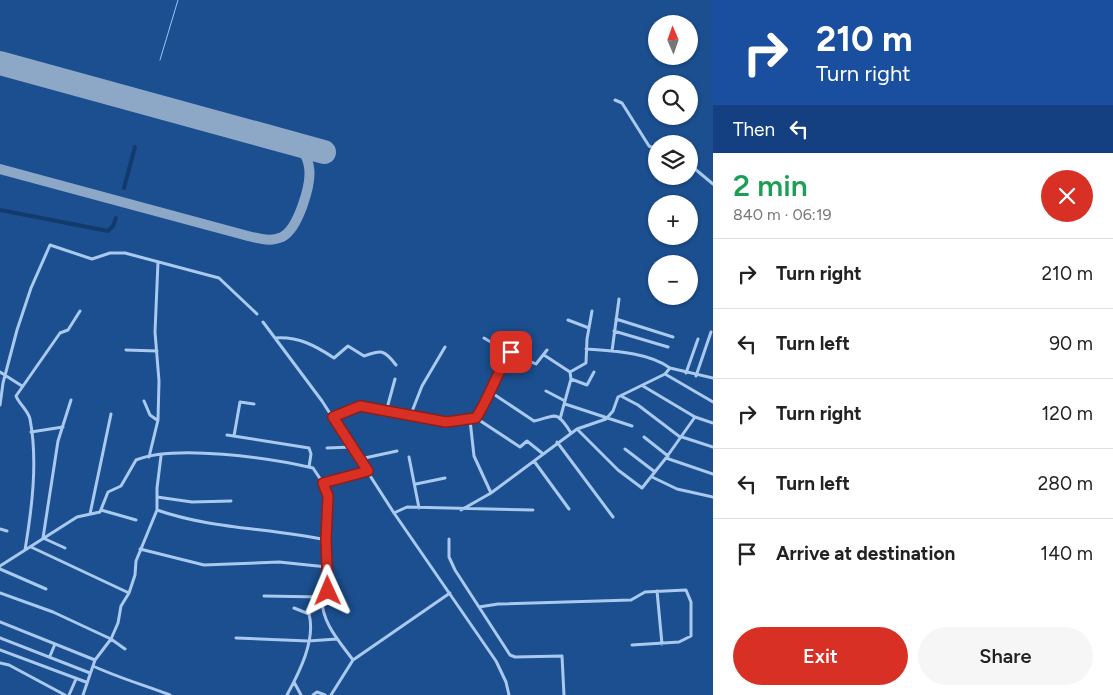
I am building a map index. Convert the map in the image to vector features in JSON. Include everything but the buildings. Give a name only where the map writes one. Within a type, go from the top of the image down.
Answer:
[{"type":"street","points":[[615,100],[622,103],[648,144]]},
{"type":"street","points":[[698,172],[713,184]]},
{"type":"street","points":[[0,405],[5,374],[28,296],[50,245],[92,259],[115,252],[219,278],[257,314]]},
{"type":"street","points":[[149,457],[152,438],[158,420],[155,332],[158,262]]},
{"type":"street","points":[[612,351],[619,299]]},
{"type":"street","points":[[25,550],[32,498],[31,432],[29,416],[16,398],[22,386],[60,334],[68,330],[80,311]]},
{"type":"street","points":[[570,372],[586,364],[586,349],[592,311]]},
{"type":"street","points":[[616,319],[673,337]]},
{"type":"street","points":[[568,320],[589,328]]},
{"type":"street","points":[[263,322],[333,417],[394,513],[496,661],[506,682],[509,695]]},
{"type":"street","points":[[614,331],[668,347]]},
{"type":"street","points":[[696,376],[711,332]]},
{"type":"street","points":[[275,338],[292,338],[316,346],[334,358],[348,346],[364,356],[374,351],[379,351],[387,354],[396,365]]},
{"type":"street","points":[[484,338],[536,364],[547,350]]},
{"type":"street","points":[[686,373],[698,339]]},
{"type":"street","points":[[411,414],[422,386],[445,347]]},
{"type":"street","points":[[586,349],[612,351],[649,359],[696,376],[713,378]]},
{"type":"street","points":[[126,350],[157,351]]},
{"type":"street","points":[[333,417],[360,406],[446,422],[476,418],[492,393],[496,376],[511,352]]},
{"type":"street","points":[[544,355],[570,372],[571,379],[560,419]]},
{"type":"street","points":[[461,510],[491,492],[570,433],[606,419],[611,414],[620,396],[665,374],[670,368]]},
{"type":"street","points":[[0,372],[22,386]]},
{"type":"street","points":[[571,379],[587,385],[594,372]]},
{"type":"street","points":[[665,374],[713,402]]},
{"type":"street","points":[[386,412],[395,379]]},
{"type":"street","points":[[642,386],[695,417],[713,423]]},
{"type":"street","points":[[546,390],[565,403],[606,419],[632,426]]},
{"type":"street","points":[[492,393],[534,421],[550,415],[560,419],[570,433]]},
{"type":"street","points":[[620,396],[638,406],[681,437],[713,447]]},
{"type":"street","points":[[43,538],[47,500],[71,400]]},
{"type":"street","points":[[144,401],[150,416],[158,420]]},
{"type":"street","points":[[234,436],[240,402],[254,404]]},
{"type":"street","points":[[90,514],[111,414]]},
{"type":"street","points":[[577,429],[618,470],[638,486],[645,486],[695,417]]},
{"type":"street","points":[[476,418],[520,447],[527,441],[530,441],[542,453]]},
{"type":"street","points":[[470,420],[474,456],[491,492]]},
{"type":"street","points":[[31,432],[63,427]]},
{"type":"street","points":[[227,435],[309,448],[311,454],[309,466]]},
{"type":"street","points":[[644,437],[667,457],[713,474]]},
{"type":"street","points":[[557,442],[613,517]]},
{"type":"street","points":[[327,448],[352,447]]},
{"type":"street","points":[[625,449],[655,472]]},
{"type":"street","points":[[360,460],[397,451]]},
{"type":"street","points":[[101,510],[110,490],[121,486],[133,463],[152,455],[162,456],[190,452],[232,455],[309,466],[313,468],[323,483],[328,496],[326,540],[328,591]]},
{"type":"street","points":[[83,695],[95,660],[111,639],[118,623],[121,606],[130,593],[140,549],[157,510],[162,456]]},
{"type":"street","points":[[409,457],[416,484],[419,508]]},
{"type":"street","points":[[534,461],[569,509]]},
{"type":"street","points":[[323,483],[368,471]]},
{"type":"street","points":[[652,477],[677,489],[713,497]]},
{"type":"street","points":[[416,484],[445,478]]},
{"type":"street","points":[[158,496],[192,502],[231,501]]},
{"type":"street","points":[[394,513],[407,506],[461,510],[533,510]]},
{"type":"street","points":[[46,589],[0,568],[77,516],[101,510],[136,520]]},
{"type":"street","points":[[157,510],[182,519],[289,532],[326,540]]},
{"type":"street","points":[[0,529],[6,531]]},
{"type":"street","points":[[43,538],[65,548]]},
{"type":"street","points":[[449,539],[449,557],[510,655],[515,657],[562,656],[564,695]]},
{"type":"street","points":[[32,547],[130,593]]},
{"type":"street","points":[[140,549],[204,565],[279,562],[327,567]]},
{"type":"street","points":[[479,607],[498,604],[631,600],[645,592],[686,590],[691,602],[691,636],[678,642],[632,646]]},
{"type":"street","points":[[657,591],[662,644]]},
{"type":"street","points":[[0,593],[53,612],[111,639],[126,649]]},
{"type":"street","points":[[331,695],[353,660],[450,593]]},
{"type":"street","points":[[264,596],[322,597],[323,616],[353,660]]},
{"type":"street","points":[[287,695],[304,657],[311,622],[309,614],[294,608]]},
{"type":"street","points":[[0,622],[95,660]]},
{"type":"street","points":[[0,638],[90,673]]},
{"type":"street","points":[[236,638],[308,641],[337,639]]},
{"type":"street","points":[[50,656],[55,644]]},
{"type":"street","points":[[0,650],[86,682]]},
{"type":"street","points":[[0,663],[9,665],[65,695]]},
{"type":"street","points":[[94,666],[133,684],[170,695]]},
{"type":"street","points":[[69,695],[76,679]]},
{"type":"street","points":[[294,682],[301,695]]},
{"type":"street","points":[[312,695],[317,692],[325,695]]},
{"type":"waterway","points":[[160,60],[178,0]]},
{"type":"waterway","points":[[124,188],[135,147]]},
{"type":"waterway","points":[[0,210],[108,231],[113,226],[116,218]]},
{"type":"taxiway","points":[[0,169],[248,236],[270,240],[282,237],[288,232],[298,216],[306,195],[309,175],[308,164],[305,154],[296,144]]},
{"type":"runway","points":[[0,63],[324,152]]},
{"type":"route","points":[[328,591],[326,540],[328,496],[323,483],[368,471],[333,417],[360,406],[446,422],[476,418],[492,393],[496,376],[511,352]]}]
